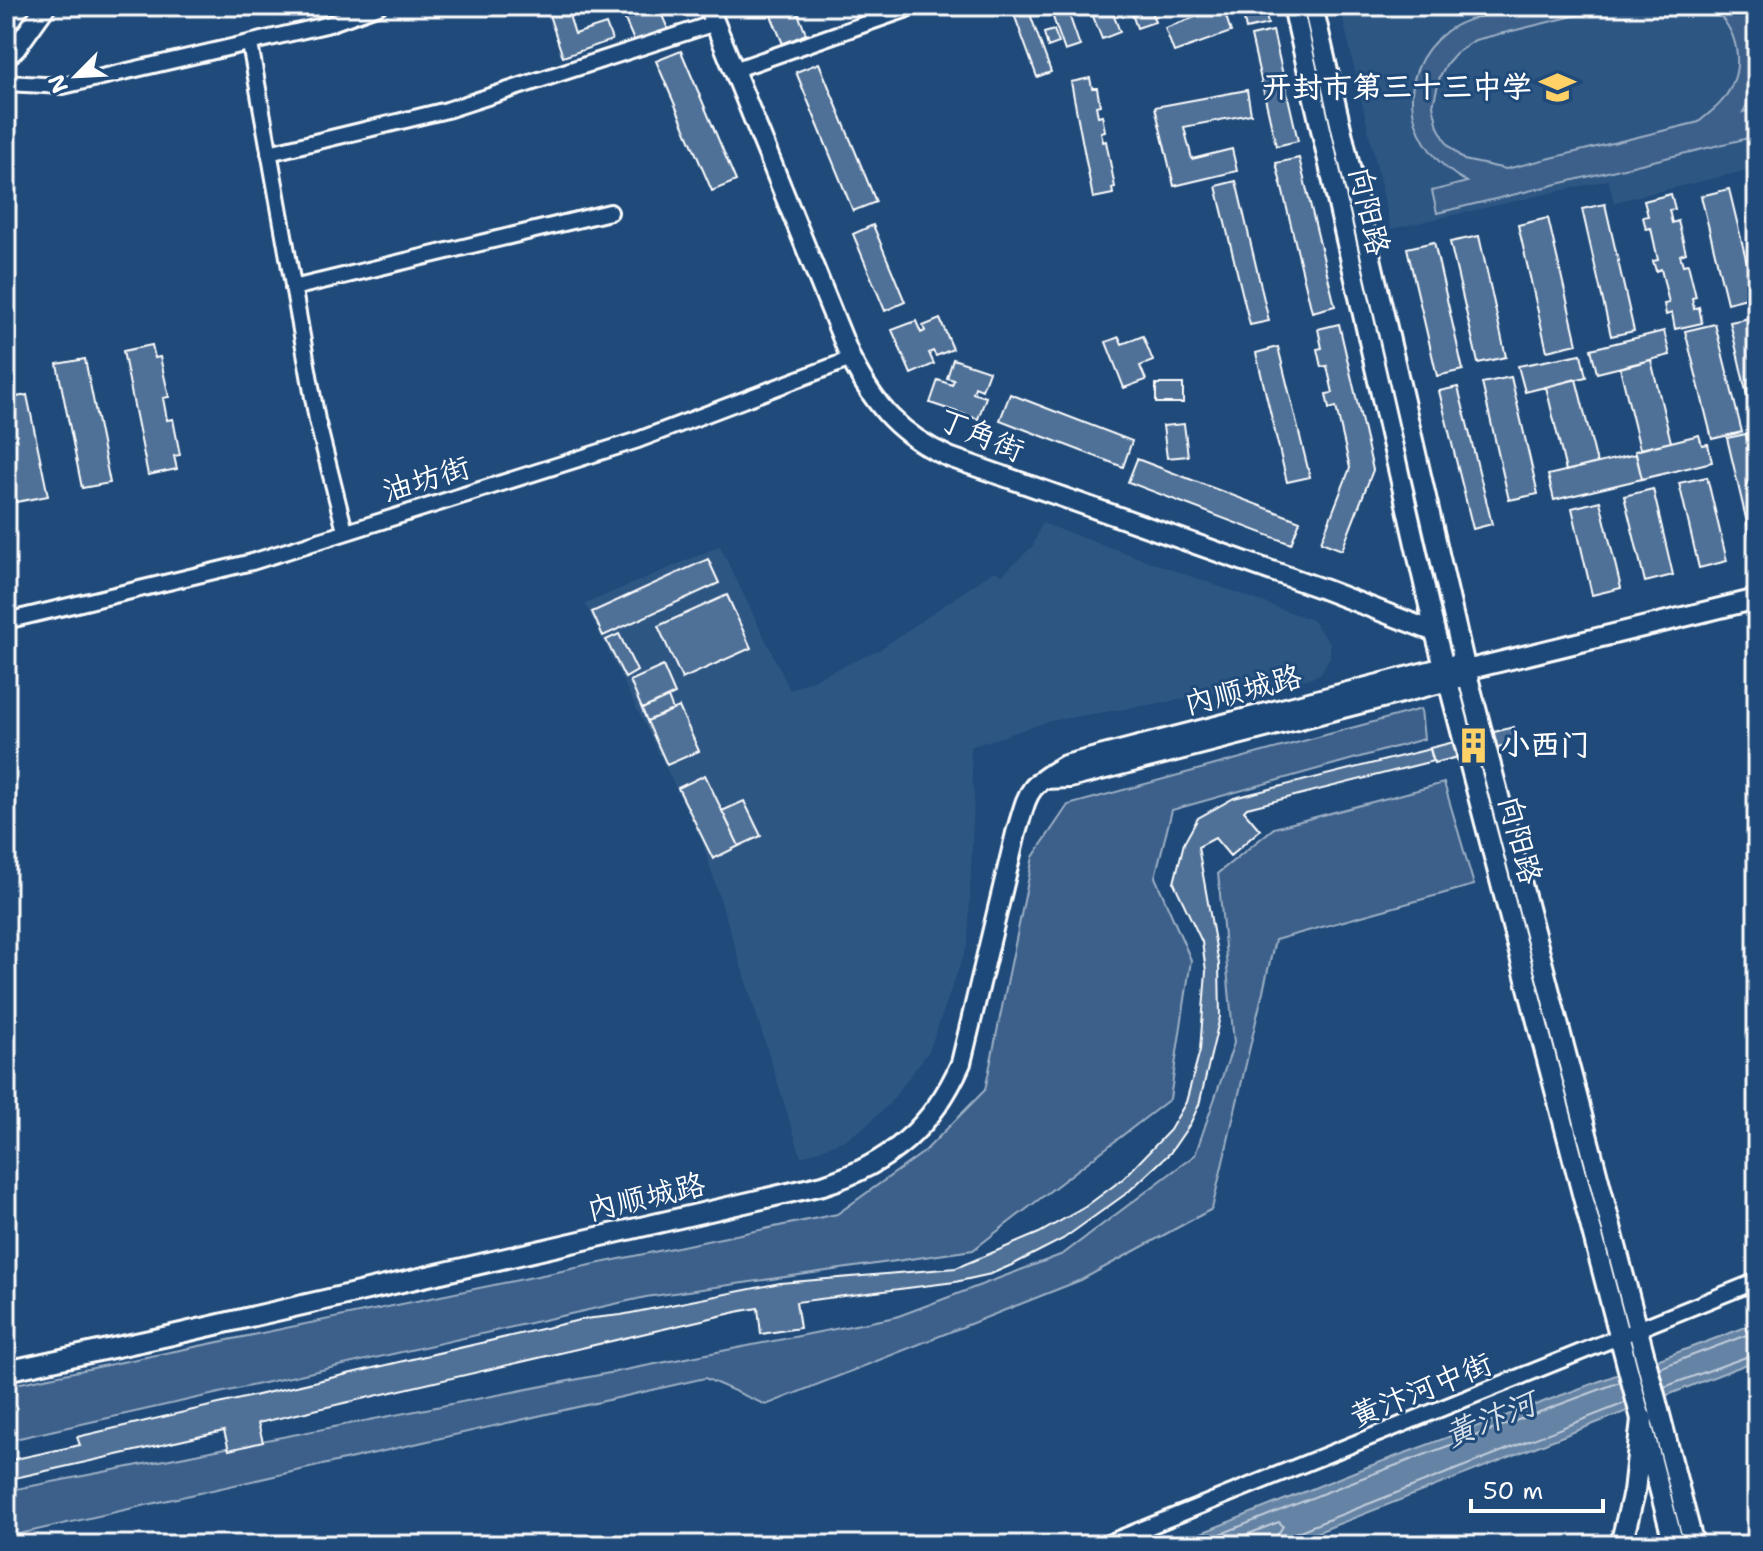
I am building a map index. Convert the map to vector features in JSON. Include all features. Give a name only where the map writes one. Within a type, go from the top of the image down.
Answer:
[{"type":"main road","points":[[1621,1545],[1651,1416]]},
{"type":"street","points":[[6,57],[46,6]]},
{"type":"street","points":[[6,83],[63,86],[326,25],[379,6]]},
{"type":"street","points":[[734,70],[916,6]]},
{"type":"street","name":"向阳路","points":[[1293,6],[1435,632],[1622,1346],[1651,1416],[1694,1545]]},
{"type":"street","name":"向阳路","points":[[1313,6],[1466,669],[1644,1350],[1651,1416],[1674,1545]]},
{"type":"street","points":[[269,153],[447,110],[712,14]]},
{"type":"street","name":"丁角街","points":[[712,14],[851,359],[890,419],[929,448],[1435,632]]},
{"type":"street","points":[[250,44],[317,420],[345,531]]},
{"type":"street","points":[[293,288],[610,212]]},
{"type":"street","name":"油坊街","points":[[6,621],[252,562],[638,440],[851,359]]},
{"type":"street","name":"内顺城路","points":[[6,1371],[845,1178],[883,1160],[920,1128],[950,1087],[961,1063],[1016,833],[1027,798],[1040,779],[1065,765],[1757,599]]},
{"type":"street","name":"黄汴河中街","points":[[1103,1545],[1622,1346],[1639,1330],[1757,1281]]},
{"type":"shaded area","name":"开封市第三十三中学","points":[[1340,6],[1757,6],[1757,168],[1614,202],[1608,180],[1391,229]]},
{"type":"shaded area","points":[[1529,6],[1615,6],[1475,40],[1456,53],[1440,76],[1433,105],[1438,127],[1448,145],[1464,160],[1506,169],[1699,122],[1720,104],[1730,89],[1737,63],[1733,38],[1727,26],[1708,6],[1742,6],[1754,31],[1757,72],[1743,112],[1757,109],[1757,136],[1437,213],[1432,191],[1467,182],[1431,152],[1419,132],[1413,111],[1412,90],[1417,69],[1429,49],[1447,31],[1465,21]]},
{"type":"shaded area","points":[[1042,523],[1312,620],[1330,643],[1330,657],[1321,673],[1312,678],[1050,721],[970,747],[974,797],[968,943],[929,1051],[889,1104],[867,1125],[847,1139],[801,1157],[702,841],[585,604],[720,546],[790,690],[879,650],[994,571],[1002,575],[1033,546]]},
{"type":"shaded area","points":[[1421,709],[1424,739],[1172,810],[1155,877],[1191,960],[1170,1099],[973,1250],[646,1297],[6,1441],[6,1386],[837,1214],[924,1152],[985,1090],[1033,857],[1068,805]]},
{"type":"shaded area","points":[[1444,783],[1474,885],[1275,940],[1212,1209],[1081,1280],[766,1405],[705,1378],[6,1537],[6,1491],[896,1317],[1063,1254],[1195,1155],[1234,1043],[1218,873],[1274,828]]},
{"type":"water","points":[[1757,1323],[1757,1360],[1285,1545],[1171,1545],[1359,1470]]},
{"type":"building","points":[[546,6],[566,6],[575,34],[606,24],[612,40],[563,57]]},
{"type":"building","points":[[619,6],[658,6],[668,29],[635,43]]},
{"type":"building","points":[[767,6],[795,6],[806,34],[783,44]]},
{"type":"building","points":[[1011,6],[1027,6],[1051,72],[1037,77]]},
{"type":"building","points":[[1049,6],[1066,6],[1080,46],[1065,51]]},
{"type":"building","points":[[1089,6],[1110,6],[1120,32],[1102,39]]},
{"type":"building","points":[[1129,6],[1149,6],[1155,22],[1137,28]]},
{"type":"building","points":[[1241,6],[1264,6],[1268,24],[1246,29]]},
{"type":"building","points":[[1223,7],[1231,32],[1174,52],[1165,28]]},
{"type":"building","points":[[1054,30],[1059,43],[1048,47],[1044,33]]},
{"type":"building","points":[[1273,31],[1298,141],[1276,146],[1251,36]]},
{"type":"building","points":[[681,51],[736,181],[712,191],[656,61]]},
{"type":"building","points":[[819,63],[876,202],[853,211],[796,72]]},
{"type":"building","points":[[1090,78],[1092,88],[1097,88],[1100,105],[1096,106],[1098,116],[1102,115],[1105,131],[1101,132],[1103,142],[1106,141],[1115,187],[1112,188],[1113,194],[1093,198],[1071,82]]},
{"type":"building","points":[[1247,90],[1251,114],[1184,127],[1192,159],[1232,149],[1237,171],[1174,186],[1155,107]]},
{"type":"building","points":[[1299,158],[1335,306],[1312,312],[1276,163]]},
{"type":"building","points":[[1236,181],[1269,321],[1250,325],[1216,186]]},
{"type":"building","points":[[1729,189],[1755,296],[1727,303],[1701,196]]},
{"type":"building","points":[[1671,194],[1675,209],[1669,210],[1672,223],[1678,221],[1686,253],[1680,255],[1683,265],[1688,264],[1696,297],[1692,298],[1694,309],[1699,307],[1702,323],[1675,329],[1672,313],[1666,315],[1664,304],[1669,303],[1661,269],[1656,271],[1653,261],[1658,260],[1651,228],[1646,229],[1643,217],[1648,216],[1644,201]]},
{"type":"building","points":[[1605,204],[1634,331],[1611,336],[1582,209]]},
{"type":"building","points":[[1548,218],[1577,344],[1547,351],[1518,225]]},
{"type":"building","points":[[873,225],[905,302],[885,311],[853,234]]},
{"type":"building","points":[[1479,236],[1506,357],[1478,363],[1450,242]]},
{"type":"building","points":[[1434,242],[1463,370],[1437,376],[1407,248]]},
{"type":"building","points":[[1750,318],[1757,348],[1757,398],[1748,400],[1730,322]]},
{"type":"building","points":[[940,319],[953,349],[936,356],[933,351],[929,353],[934,364],[911,374],[892,330],[916,321],[921,333],[925,331],[923,326]]},
{"type":"building","points":[[1339,324],[1373,470],[1342,550],[1321,542],[1350,468],[1336,407],[1329,409],[1326,394],[1333,393],[1327,366],[1321,367],[1317,349],[1322,348],[1318,329]]},
{"type":"building","points":[[1715,324],[1742,432],[1712,439],[1685,331]]},
{"type":"building","points":[[1664,331],[1670,355],[1597,373],[1591,349]]},
{"type":"building","points":[[1143,336],[1153,361],[1140,366],[1146,380],[1124,388],[1106,342],[1119,337],[1122,344]]},
{"type":"building","points":[[152,345],[155,358],[160,357],[169,397],[163,398],[167,420],[173,419],[180,455],[174,456],[177,469],[148,475],[123,351]]},
{"type":"building","points":[[1278,347],[1310,477],[1287,482],[1256,353]]},
{"type":"building","points":[[1581,354],[1586,377],[1525,392],[1518,366]]},
{"type":"building","points":[[85,359],[110,483],[82,488],[57,364]]},
{"type":"building","points":[[953,359],[989,371],[982,390],[975,387],[973,393],[986,397],[978,419],[930,403],[938,380],[952,385],[954,380],[947,378]]},
{"type":"building","points":[[1651,360],[1671,442],[1640,449],[1620,368]]},
{"type":"building","points":[[1511,377],[1538,494],[1509,500],[1482,383]]},
{"type":"building","points":[[1576,379],[1597,463],[1566,471],[1546,387]]},
{"type":"building","points":[[1156,384],[1183,384],[1183,403],[1156,403]]},
{"type":"building","points":[[1458,387],[1492,524],[1473,529],[1439,391]]},
{"type":"building","points":[[1010,394],[1132,441],[1123,467],[1000,420]]},
{"type":"building","points":[[27,395],[48,496],[16,502],[6,452],[6,399]]},
{"type":"building","points":[[1184,424],[1188,456],[1167,458],[1163,426]]},
{"type":"building","points":[[1746,434],[1757,480],[1757,547],[1753,548],[1727,438]]},
{"type":"building","points":[[1699,435],[1702,445],[1708,444],[1712,462],[1642,479],[1635,451]]},
{"type":"building","points":[[1636,454],[1642,479],[1554,500],[1548,475]]},
{"type":"building","points":[[1137,459],[1300,521],[1291,544],[1128,482]]},
{"type":"building","points":[[1707,477],[1727,561],[1699,568],[1679,483]]},
{"type":"building","points":[[1653,489],[1673,575],[1645,582],[1624,496]]},
{"type":"building","points":[[1600,501],[1621,588],[1592,595],[1572,508]]},
{"type":"building","points":[[708,559],[719,583],[603,636],[592,612]]},
{"type":"building","points":[[727,595],[751,648],[682,679],[658,626]]},
{"type":"building","points":[[619,634],[637,671],[625,678],[606,640]]},
{"type":"building","points":[[663,666],[675,694],[642,709],[630,681]]},
{"type":"building","points":[[668,697],[673,710],[647,721],[642,709]]},
{"type":"building","points":[[679,707],[699,751],[667,765],[647,721]]},
{"type":"building","name":"小西门","points":[[1514,727],[1518,742],[1434,763],[1430,748]]},
{"type":"building","points":[[1430,749],[1433,761],[1247,808],[1244,811],[1260,830],[1230,856],[1215,838],[1198,847],[1219,964],[1220,1017],[1199,1105],[1170,1153],[1127,1193],[1063,1239],[991,1274],[955,1282],[796,1302],[800,1328],[761,1334],[758,1308],[741,1311],[258,1423],[263,1442],[229,1450],[224,1431],[6,1480],[6,1461],[80,1445],[77,1437],[584,1319],[621,1315],[780,1283],[956,1268],[1039,1233],[1085,1207],[1124,1178],[1170,1130],[1186,1102],[1200,1050],[1206,971],[1202,942],[1174,883],[1184,843],[1198,818],[1234,798]]},
{"type":"building","points":[[705,775],[739,846],[713,859],[678,788]]},
{"type":"building","points":[[744,801],[761,836],[739,846],[722,811]]},
{"type":"place","name":"开封市第三十三中学","points":[[1558,87]]},
{"type":"place","name":"小西门","points":[[1474,745]]},
{"type":"water label","name":"黄汴河","points":[[1490,1419]]}]
